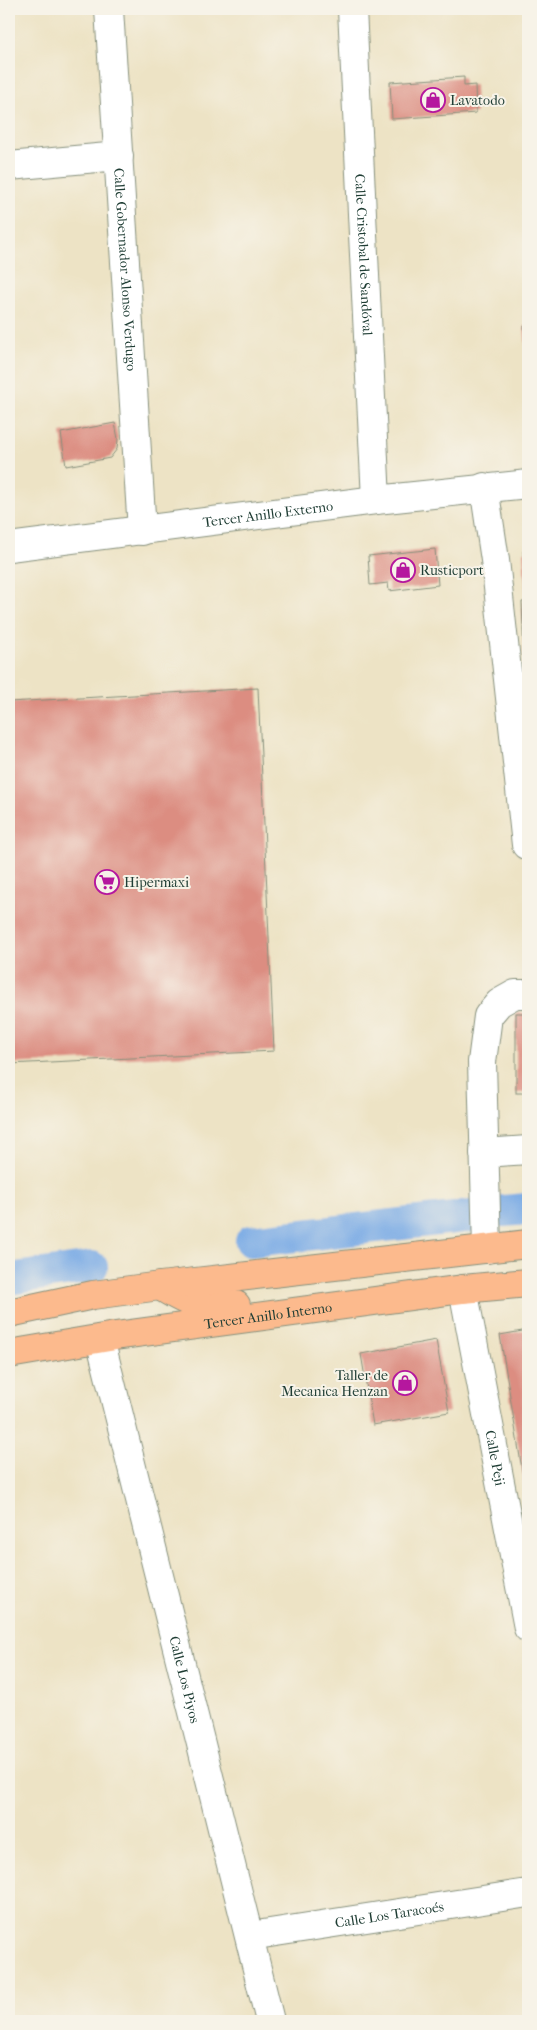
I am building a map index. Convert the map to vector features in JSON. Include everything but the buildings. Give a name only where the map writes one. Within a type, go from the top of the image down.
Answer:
[{"type":"main road","points":[[9,1313],[93,1295],[160,1286],[528,1244]]},
{"type":"main road","points":[[160,1286],[185,1302],[223,1307],[442,1280],[451,1282],[463,1289],[471,1279],[477,1277],[528,1270]]},
{"type":"main road","name":"Tercer Anillo Interno","points":[[9,1354],[107,1337],[463,1289],[528,1283]]},
{"type":"main road","points":[[9,1336],[83,1324],[94,1325],[107,1337]]},
{"type":"street","name":"Calle Gobernador Alonso Verdugo","points":[[110,9],[142,531]]},
{"type":"street","name":"Calle Cristobal de Sandóval","points":[[352,9],[376,500]]},
{"type":"street","points":[[9,166],[119,156]]},
{"type":"street","name":"Tercer Anillo Externo","points":[[9,547],[376,500],[484,487],[528,484]]},
{"type":"street","points":[[484,487],[495,560],[526,845]]},
{"type":"street","points":[[487,1248],[482,1062],[488,1016],[499,1003],[515,994],[528,994]]},
{"type":"street","points":[[484,1153],[528,1150]]},
{"type":"street","name":"Calle Peji","points":[[463,1289],[528,1628]]},
{"type":"street","name":"Calle Los Piyos","points":[[107,1337],[270,2021]]},
{"type":"street","name":"Calle Los Taracoés","points":[[250,1936],[528,1892]]},
{"type":"waterway","points":[[503,1211],[528,1209]]},
{"type":"waterway","points":[[251,1241],[472,1216]]},
{"type":"waterway","points":[[9,1279],[92,1267]]},
{"type":"place","name":"Lavatodo","points":[[433,100]]},
{"type":"place","name":"Rusticport","points":[[403,570]]},
{"type":"place","name":"Hipermaxi","points":[[107,882]]},
{"type":"place","name":"Taller de Mecanica Henzan","points":[[405,1383]]}]
